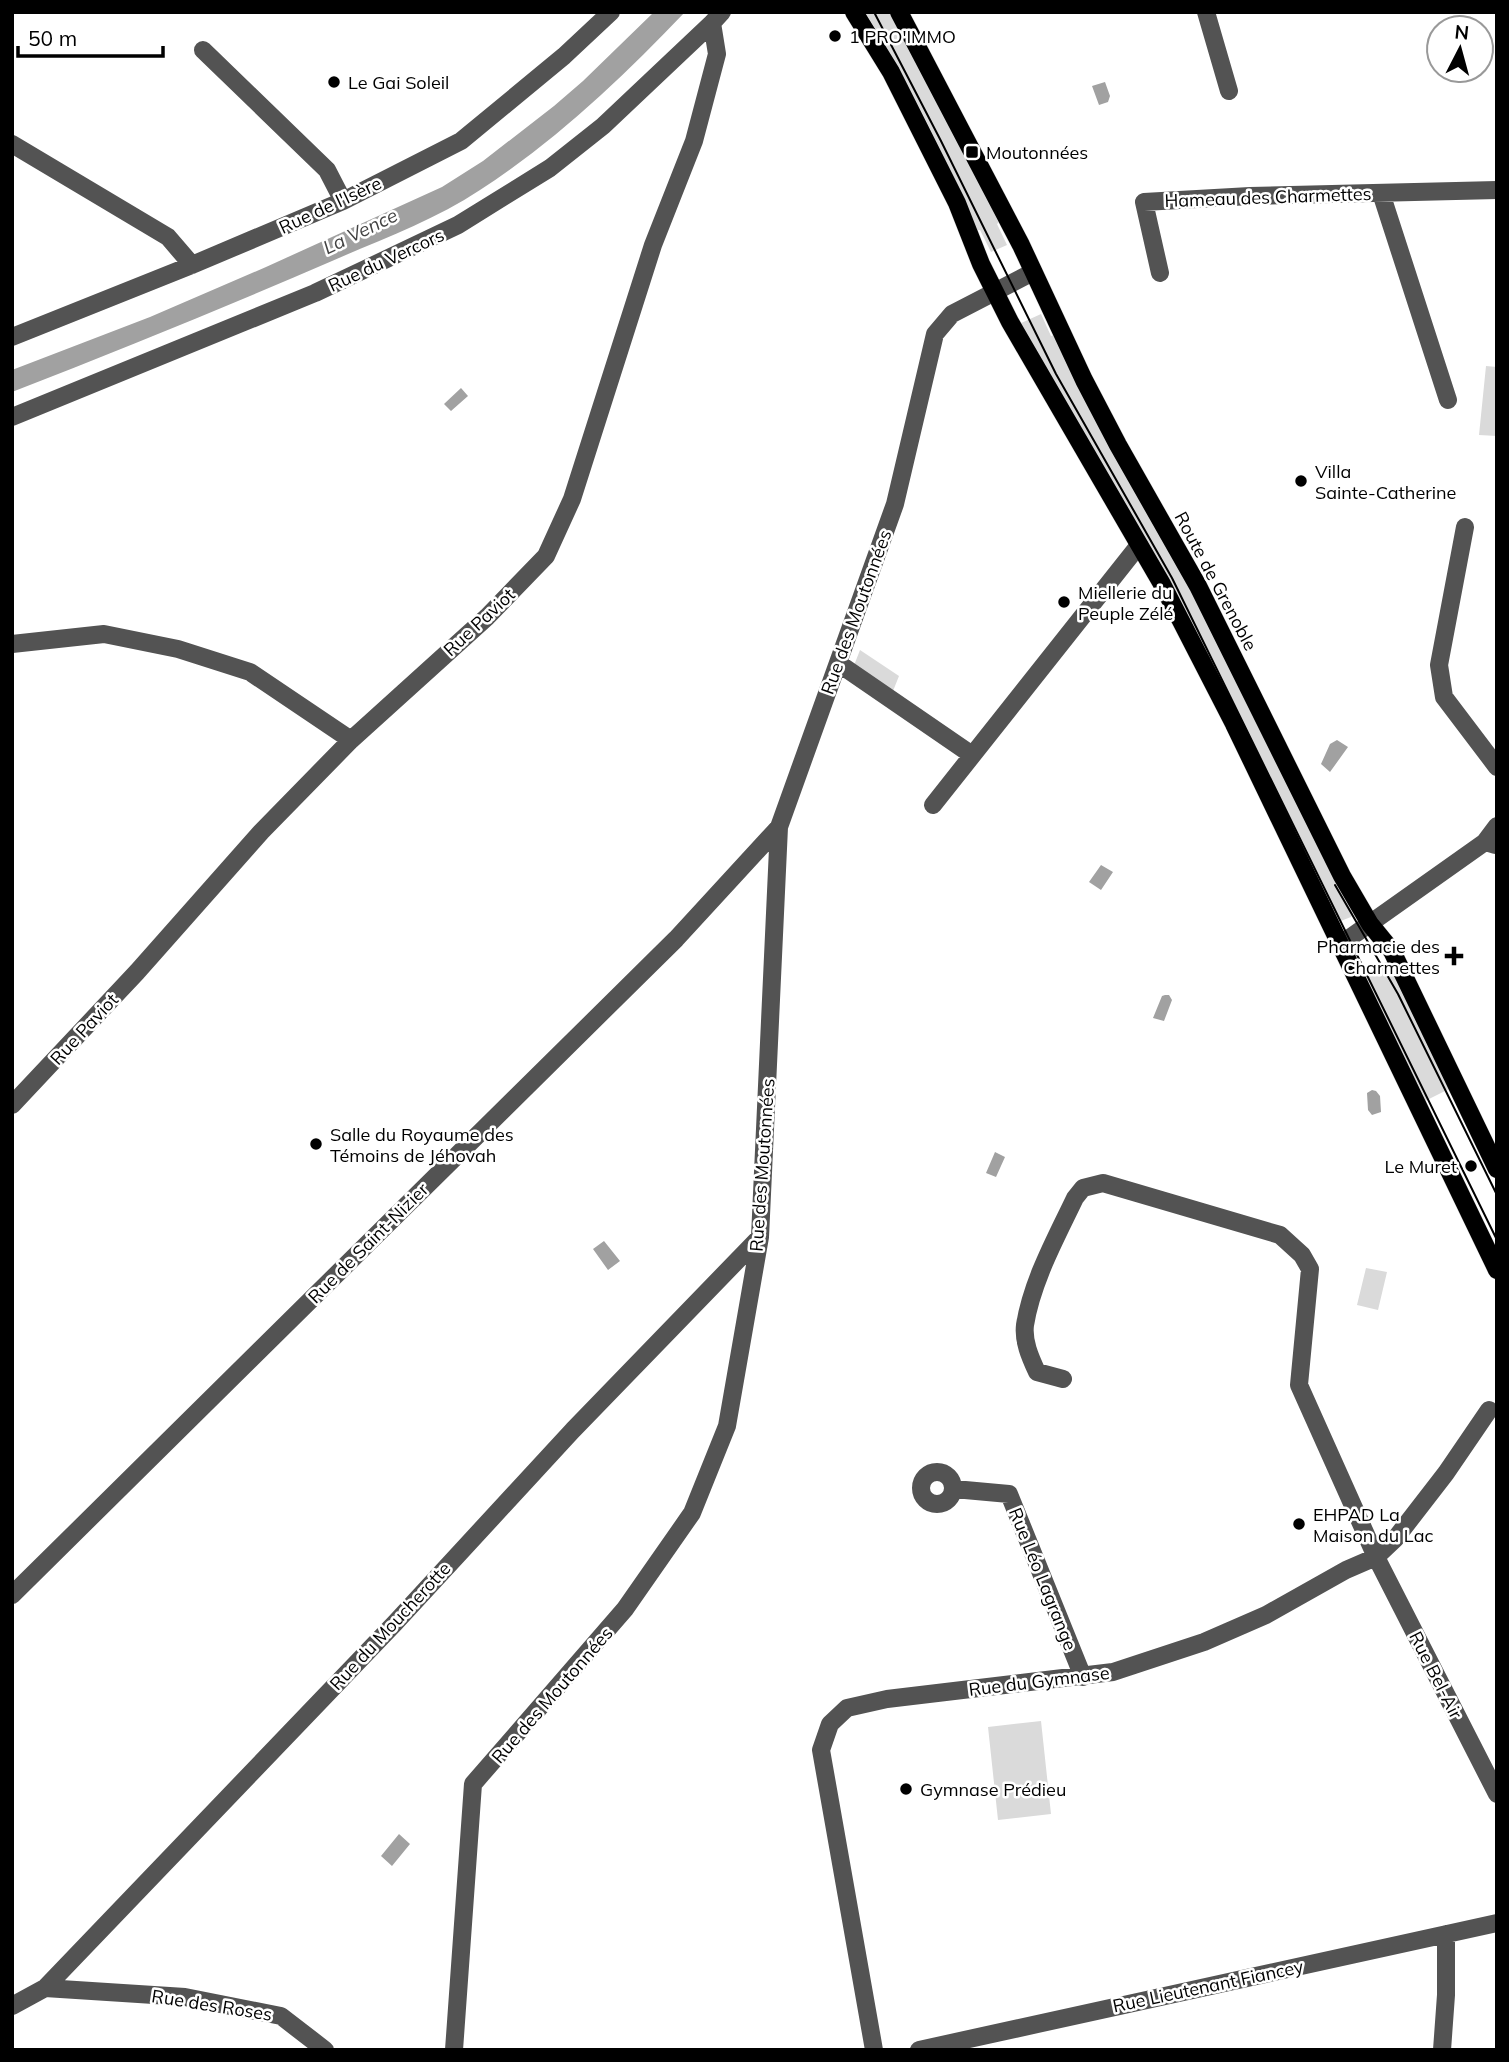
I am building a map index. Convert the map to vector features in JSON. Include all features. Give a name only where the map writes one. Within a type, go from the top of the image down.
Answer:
[{"type":"main road","points":[[854,12],[903,95],[957,203],[981,264],[1033,363],[1163,584],[1234,723],[1497,1270]]},
{"type":"main road","name":"Route de Grenoble","points":[[899,12],[1033,272],[1090,391],[1198,586],[1342,876],[1370,924],[1392,951],[1497,1168]]},
{"type":"street","name":"Rue de l'Isère","points":[[12,337],[343,201],[461,141],[564,56],[611,12]]},
{"type":"street","points":[[1206,12],[1229,91]]},
{"type":"street","name":"Rue du Vercors","points":[[12,417],[315,293],[458,225],[550,169],[603,126],[717,18]]},
{"type":"street","name":"Rue Paviot","points":[[12,1105],[137,972],[261,832],[351,740],[487,617],[546,555],[572,499],[653,245],[694,141],[717,54],[717,18]]},
{"type":"street","points":[[203,50],[327,170],[343,201]]},
{"type":"street","points":[[12,144],[168,237],[192,265]]},
{"type":"street","name":"Hameau des Charmettes","points":[[1160,273],[1144,202],[1497,190]]},
{"type":"street","name":"Hameau des Charmettes","points":[[1381,193],[1448,400]]},
{"type":"street","name":"Rue des Moutonnées","points":[[454,2050],[473,1784],[617,1621],[692,1513],[727,1426],[760,1237],[779,827],[895,504],[935,334],[952,314],[1033,272]]},
{"type":"street","points":[[1465,527],[1439,665],[1444,697],[1497,767]]},
{"type":"street","points":[[933,805],[1139,545]]},
{"type":"street","points":[[12,644],[104,634],[178,649],[250,672],[351,740]]},
{"type":"street","points":[[838,663],[972,755]]},
{"type":"street","points":[[1341,944],[1491,844],[1497,825]]},
{"type":"street","name":"Rue de Saint-Nizier","points":[[12,1595],[676,939],[779,827]]},
{"type":"street","name":"Rue Bel-Air","points":[[1063,1378],[1037,1372],[1028,1352],[1025,1327],[1038,1279],[1075,1198],[1083,1188],[1103,1183],[1280,1235],[1302,1255],[1310,1269],[1299,1385],[1376,1557],[1497,1794]]},
{"type":"street","name":"Rue du Moucherotte","points":[[12,2006],[45,1988],[395,1623],[572,1430],[760,1237]]},
{"type":"street","name":"Rue du Gymnase","points":[[874,2050],[821,1750],[830,1724],[847,1708],[887,1699],[1114,1672],[1204,1642],[1266,1615],[1346,1570],[1376,1557],[1395,1539],[1489,1410]]},
{"type":"street","name":"Rue Léo Lagrange","points":[[954,1489],[1009,1494],[1083,1677]]},
{"type":"street","name":"Rue Lieutenant Fiancey","points":[[919,2050],[1497,1923]]},
{"type":"street","points":[[1442,2050],[1446,1934]]},
{"type":"street","name":"Rue des Roses","points":[[45,1988],[185,1997],[281,2016],[325,2050]]},
{"type":"shaded area","points":[[865,12],[889,12],[1000,221],[997,224],[1007,245],[991,252],[980,230],[977,230],[925,119]]},
{"type":"shaded area","points":[[1041,314],[1184,572],[1354,913],[1351,917],[1338,922],[1019,324]]},
{"type":"shaded area","points":[[1486,366],[1497,367],[1497,436],[1479,435]]},
{"type":"shaded area","points":[[860,650],[899,676],[891,696],[853,668]]},
{"type":"shaded area","points":[[1388,961],[1451,1088],[1423,1102],[1361,974]]},
{"type":"shaded area","points":[[1366,1268],[1387,1272],[1378,1310],[1357,1305]]},
{"type":"shaded area","points":[[1041,1721],[1051,1814],[998,1820],[988,1727]]},
{"type":"water","name":"La Vence","points":[[654,12],[685,12],[613,84],[562,129],[508,171],[463,201],[408,229],[12,392],[12,370],[150,317],[442,187],[483,161],[554,106]]},
{"type":"water","points":[[1105,82],[1110,96],[1108,102],[1099,105],[1092,86]]},
{"type":"water","points":[[461,388],[468,396],[451,411],[444,404]]},
{"type":"water","points":[[1337,740],[1348,747],[1330,772],[1321,764],[1330,744]]},
{"type":"water","points":[[1101,865],[1113,872],[1101,890],[1089,882]]},
{"type":"water","points":[[1169,995],[1172,1000],[1164,1021],[1153,1018],[1162,996]]},
{"type":"water","points":[[1372,1090],[1380,1096],[1381,1112],[1372,1115],[1368,1110],[1367,1093]]},
{"type":"water","points":[[995,1152],[1005,1157],[996,1177],[986,1173]]},
{"type":"water","points":[[604,1241],[620,1261],[608,1270],[593,1249]]},
{"type":"water","points":[[399,1834],[410,1844],[392,1866],[381,1856]]},
{"type":"tram line","points":[[874,12],[1056,374],[1172,578],[1497,1240]]},
{"type":"tram line","points":[[1335,885],[1398,994],[1497,1195]]},
{"type":"place","name":"1 PRO'IMMO","points":[[835,36]]},
{"type":"place","name":"Le Gai Soleil","points":[[334,82]]},
{"type":"place","name":"Moutonnées","points":[[972,152]]},
{"type":"place","name":"Villa Sainte-Catherine","points":[[1301,481]]},
{"type":"place","name":"Miellerie du Peuple Zélé","points":[[1064,602]]},
{"type":"place","name":"Pharmacie des Charmettes","points":[[1454,956]]},
{"type":"place","name":"Salle du Royaume des Témoins de Jéhovah","points":[[316,1144]]},
{"type":"place","name":"Le Muret","points":[[1471,1166]]},
{"type":"place","name":"EHPAD La Maison du Lac","points":[[1299,1524]]},
{"type":"place","name":"Gymnase Prédieu","points":[[906,1789]]}]
